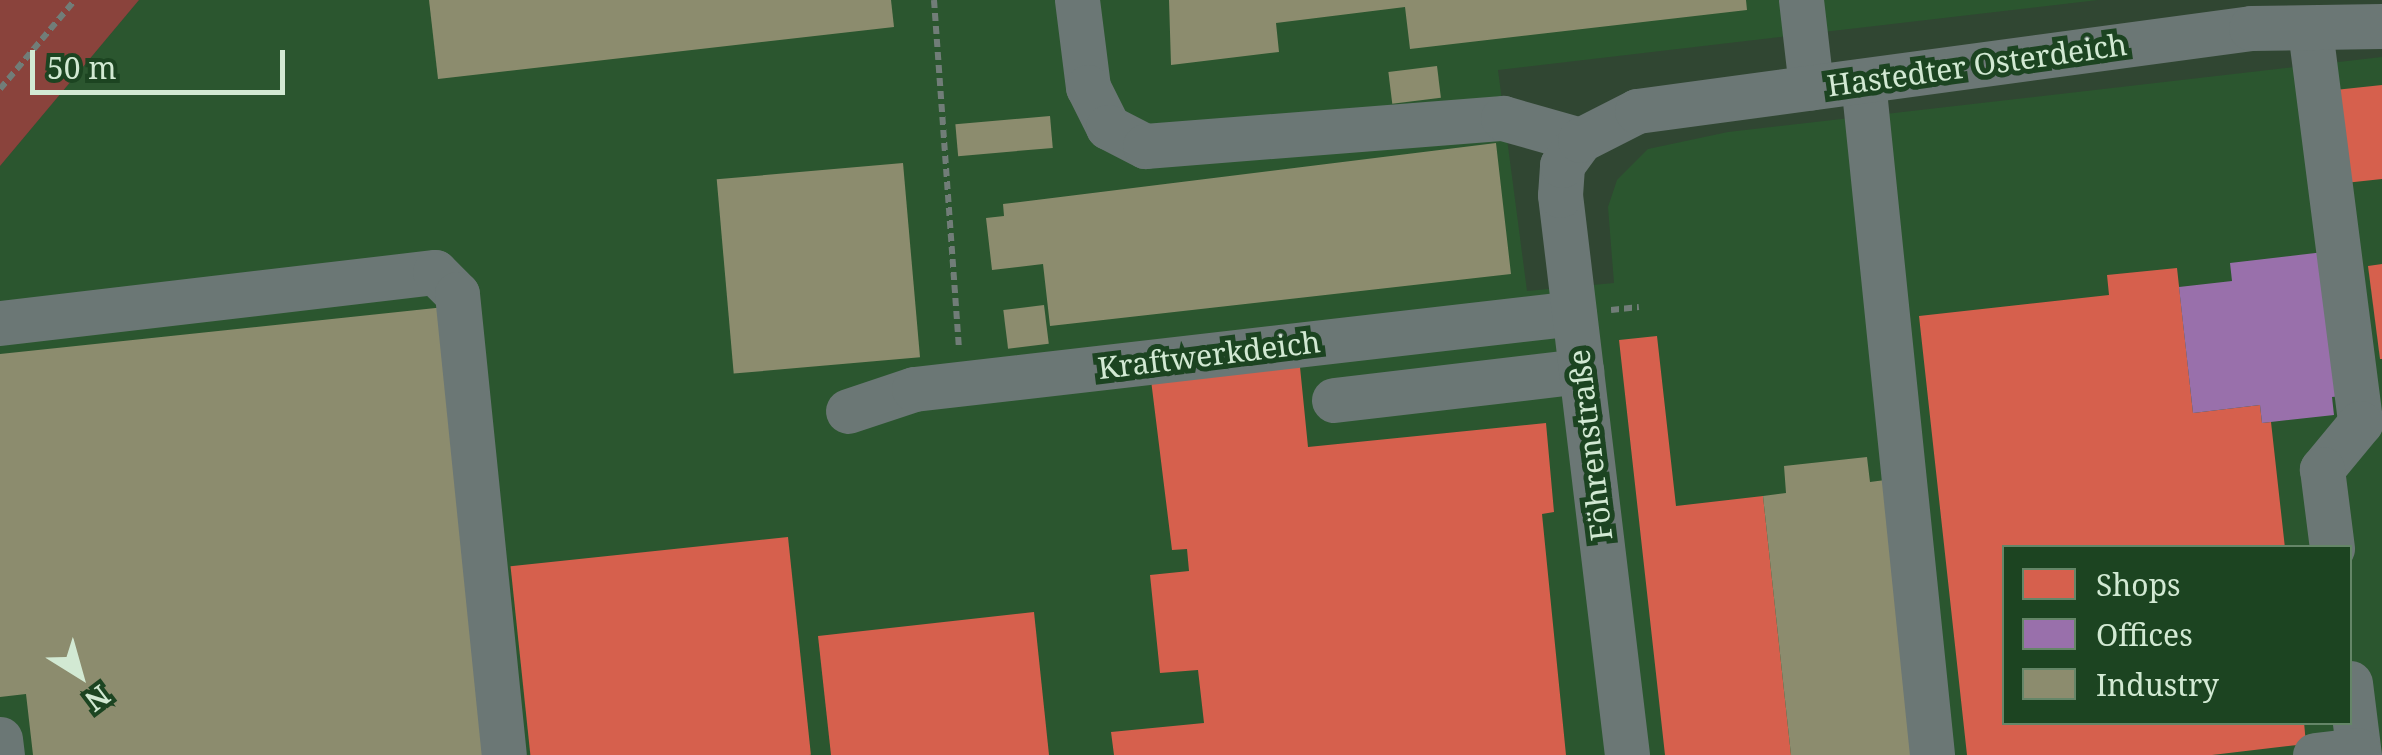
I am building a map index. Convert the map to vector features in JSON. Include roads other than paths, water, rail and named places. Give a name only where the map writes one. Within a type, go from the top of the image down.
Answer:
[{"type":"street","points":[[1077,0],[1088,87],[1108,127],[1145,146],[1503,118],[1580,140]]},
{"type":"street","points":[[1801,0],[1811,87]]},
{"type":"street","points":[[2302,20],[2360,423],[2322,469],[2332,545]]},
{"type":"street","name":"Hastedter Osterdeich","points":[[1580,140],[1637,111],[2302,20],[2382,26]]},
{"type":"street","points":[[1863,81],[1932,755]]},
{"type":"street","name":"Föhrenstraße","points":[[1580,140],[1562,164],[1560,196],[1596,312],[1581,371],[1627,755]]},
{"type":"street","points":[[0,323],[435,272],[457,294],[504,755]]},
{"type":"street","name":"Kraftwerkdeich","points":[[848,411],[962,383],[1596,312]]},
{"type":"street","points":[[1334,400],[1581,371]]},
{"type":"street","points":[[2344,753],[2346,725]]},
{"type":"street","points":[[0,739],[2,755]]}]
